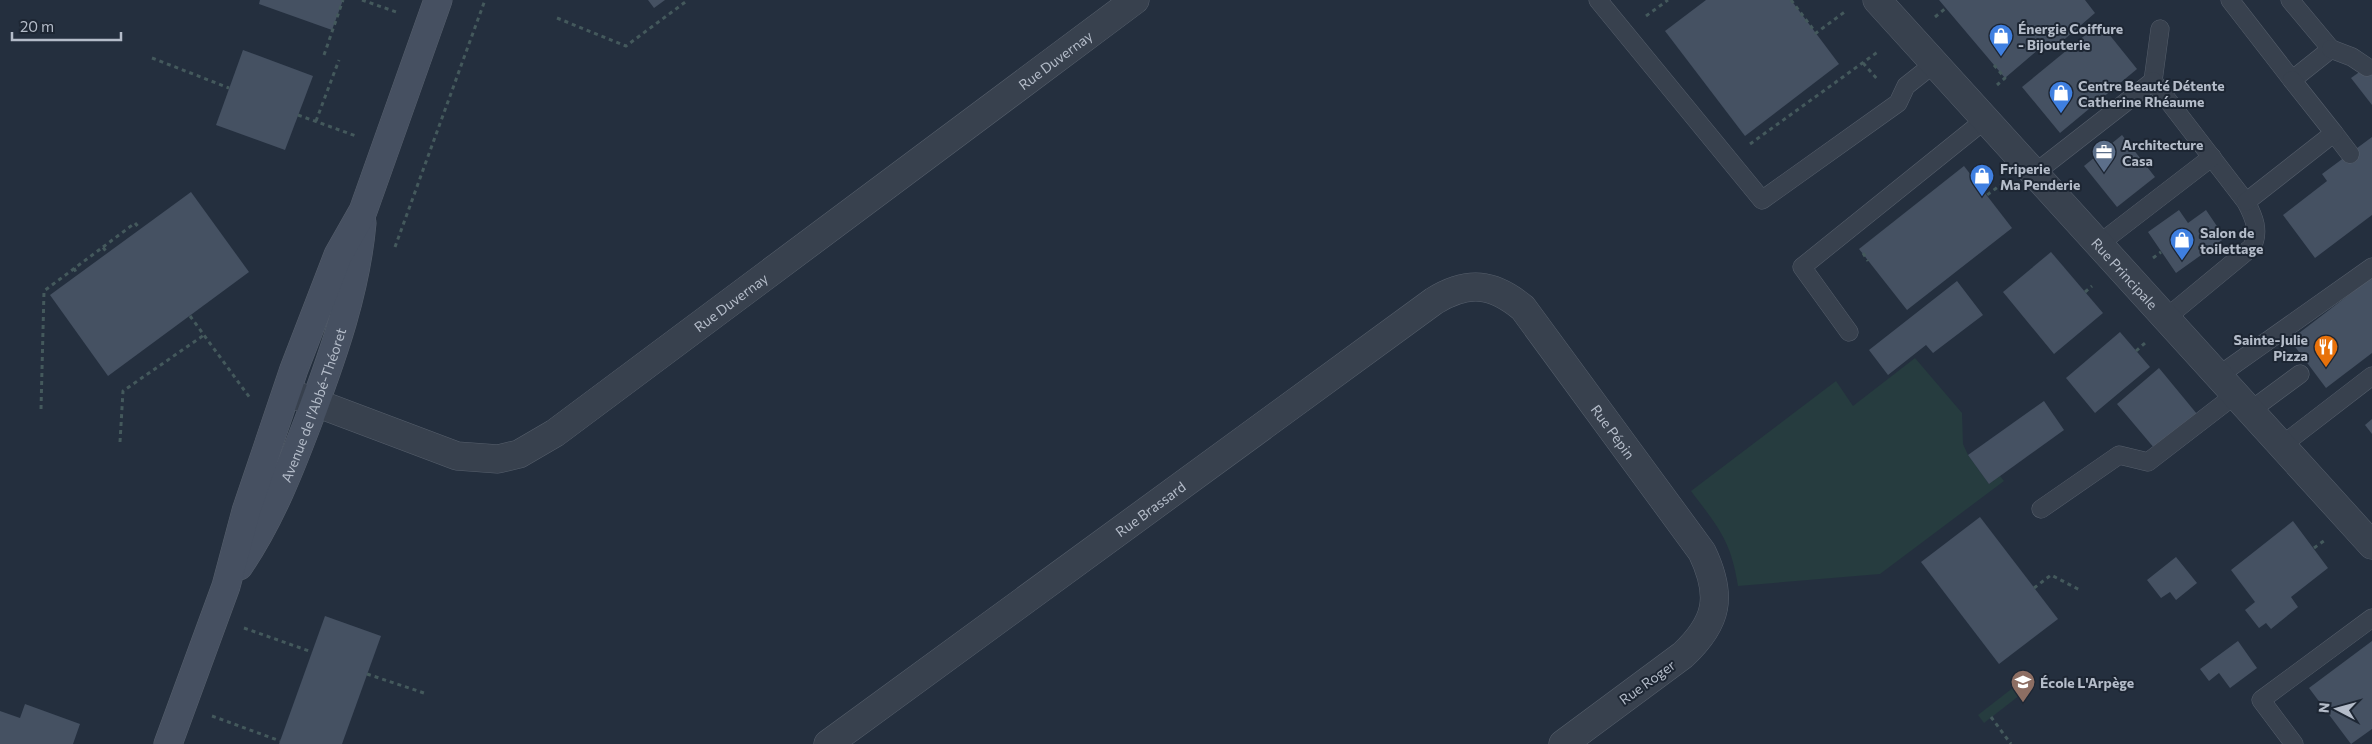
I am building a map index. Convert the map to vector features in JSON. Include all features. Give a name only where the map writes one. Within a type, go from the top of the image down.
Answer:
[{"type":"main road","name":"Avenue de l'Abbé-Théoret","points":[[168,744],[226,586],[246,511],[287,392],[338,255],[363,211],[438,0]]},
{"type":"main road","name":"Avenue de l'Abbé-Théoret","points":[[226,586],[252,548],[273,508],[290,471],[315,403],[345,315],[360,246],[363,211]]},
{"type":"street","name":"Rue Duvernay","points":[[287,392],[457,456],[498,459],[519,454],[555,433],[1135,0]]},
{"type":"street","name":"Rue Principale","points":[[1877,0],[2372,545]]},
{"type":"street","name":"Rue Brassard","points":[[828,744],[1434,302],[1449,292],[1464,287],[1477,287]]},
{"type":"street","name":"Rue Pépin","points":[[1477,287],[1494,290],[1509,296],[1523,308],[1702,552],[1711,571],[1716,590],[1715,606]]},
{"type":"street","name":"Rue Roger","points":[[1563,744],[1683,655],[1696,643],[1708,626],[1715,606]]},
{"type":"lane","points":[[1598,0],[1762,200],[1898,103],[1906,86],[1935,63]]},
{"type":"lane","points":[[2230,0],[2350,154]]},
{"type":"lane","points":[[2290,0],[2331,49],[2352,57],[2366,67]]},
{"type":"lane","points":[[2035,173],[2153,81],[2160,29]]},
{"type":"lane","points":[[2292,80],[2331,49]]},
{"type":"lane","points":[[2153,81],[2246,202],[2255,220],[2255,242],[2252,247],[2166,318]]},
{"type":"lane","points":[[1849,332],[1802,267],[1986,119]]},
{"type":"lane","points":[[2246,202],[2334,132]]},
{"type":"lane","points":[[2099,244],[2212,157]]},
{"type":"lane","points":[[2041,509],[2119,455],[2148,462],[2234,394],[2372,267]]},
{"type":"lane","points":[[2234,394],[2300,374]]},
{"type":"lane","points":[[2281,446],[2372,376]]},
{"type":"lane","points":[[2294,744],[2261,700],[2372,618]]},
{"type":"path","points":[[324,55],[343,0]]},
{"type":"path","points":[[362,0],[401,14]]},
{"type":"path","points":[[395,247],[485,0]]},
{"type":"path","points":[[557,18],[626,46],[688,0]]},
{"type":"path","points":[[1652,12],[1668,0]]},
{"type":"path","points":[[1791,0],[1816,34],[1850,8]]},
{"type":"path","points":[[1932,21],[1946,8]]},
{"type":"path","points":[[1745,148],[1886,47]]},
{"type":"path","points":[[152,58],[229,88]]},
{"type":"path","points":[[316,122],[338,60]]},
{"type":"path","points":[[1992,89],[2004,78],[1994,65]]},
{"type":"path","points":[[298,115],[357,136]]},
{"type":"path","points":[[1982,189],[1987,195],[2006,180]]},
{"type":"path","points":[[42,409],[44,291],[136,223],[140,229]]},
{"type":"path","points":[[103,247],[108,253]]},
{"type":"path","points":[[74,268],[77,275]]},
{"type":"path","points":[[190,316],[252,401]]},
{"type":"path","points":[[120,442],[123,391],[204,335]]},
{"type":"path","points":[[2314,548],[2329,537]]},
{"type":"path","points":[[2034,588],[2051,575],[2080,590]]},
{"type":"path","points":[[214,617],[312,652]]},
{"type":"path","points":[[367,674],[424,693]]},
{"type":"path","points":[[182,705],[280,741]]},
{"type":"path","points":[[1991,717],[2011,744]]},
{"type":"green space","points":[[1915,358],[1962,413],[1963,444],[1968,455],[1989,484],[2000,476],[2004,481],[1880,574],[1738,586],[1732,557],[1727,545],[1716,525],[1691,491],[1836,381],[1853,406]]},
{"type":"green space","points":[[2023,680],[2029,688],[1984,723],[1978,715]]},
{"type":"building","points":[[260,0],[343,0],[332,30],[259,4]]},
{"type":"building","points":[[648,0],[665,0],[654,8]]},
{"type":"building","points":[[1706,0],[1791,0],[1839,64],[1745,136],[1665,31]]},
{"type":"building","points":[[1939,0],[2085,0],[2095,13],[2052,50],[2046,43],[2005,78]]},
{"type":"building","points":[[2100,23],[2137,69],[2060,133],[2022,87]]},
{"type":"building","points":[[243,50],[313,76],[285,150],[216,125]]},
{"type":"building","points":[[2372,63],[2372,105],[2351,78]]},
{"type":"building","points":[[2122,135],[2155,177],[2117,207],[2084,166]]},
{"type":"building","points":[[2372,137],[2372,215],[2315,258],[2283,215],[2327,181],[2322,174]]},
{"type":"building","points":[[1964,166],[2012,228],[1907,310],[1859,249]]},
{"type":"building","points":[[191,192],[249,272],[108,376],[50,295]]},
{"type":"building","points":[[2179,210],[2188,223],[2206,210],[2225,238],[2176,273],[2148,232]]},
{"type":"building","points":[[2051,252],[2103,313],[2054,354],[2003,292]]},
{"type":"building","points":[[2372,277],[2372,353],[2326,388],[2290,340]]},
{"type":"building","points":[[1957,281],[1983,315],[1933,353],[1926,345],[1888,375],[1869,350]]},
{"type":"building","points":[[2120,332],[2150,367],[2095,413],[2066,378]]},
{"type":"building","points":[[2159,368],[2197,414],[2155,449],[2117,404]]},
{"type":"building","points":[[2044,401],[2064,430],[1989,484],[1968,455]]},
{"type":"building","points":[[2372,419],[2372,434],[2365,425]]},
{"type":"building","points":[[1980,517],[2058,619],[1999,664],[1921,562]]},
{"type":"building","points":[[2293,521],[2328,568],[2291,597],[2298,607],[2271,629],[2266,623],[2259,628],[2245,610],[2255,602],[2231,570]]},
{"type":"building","points":[[2176,557],[2197,583],[2176,600],[2170,592],[2161,598],[2147,580]]},
{"type":"building","points":[[325,616],[381,636],[342,744],[279,744]]},
{"type":"building","points":[[2238,641],[2257,668],[2230,688],[2219,673],[2209,681],[2200,669]]},
{"type":"building","points":[[2372,641],[2372,729],[2351,744],[2309,688]]},
{"type":"building","points":[[25,704],[80,724],[73,744],[0,744],[0,711],[20,718]]},
{"type":"place","name":"Énergie Coiffure - Bijouterie","points":[[2001,57]]},
{"type":"place","name":"Centre Beauté Détente Catherine Rhéaume","points":[[2061,114]]},
{"type":"place","name":"Architecture Casa","points":[[2104,173]]},
{"type":"place","name":"Friperie Ma Penderie","points":[[1982,197]]},
{"type":"place","name":"Salon de toilettage","points":[[2182,261]]},
{"type":"place","name":"Sainte-Julie Pizza","points":[[2326,368]]},
{"type":"place","name":"École L'Arpège","points":[[2023,703]]}]
